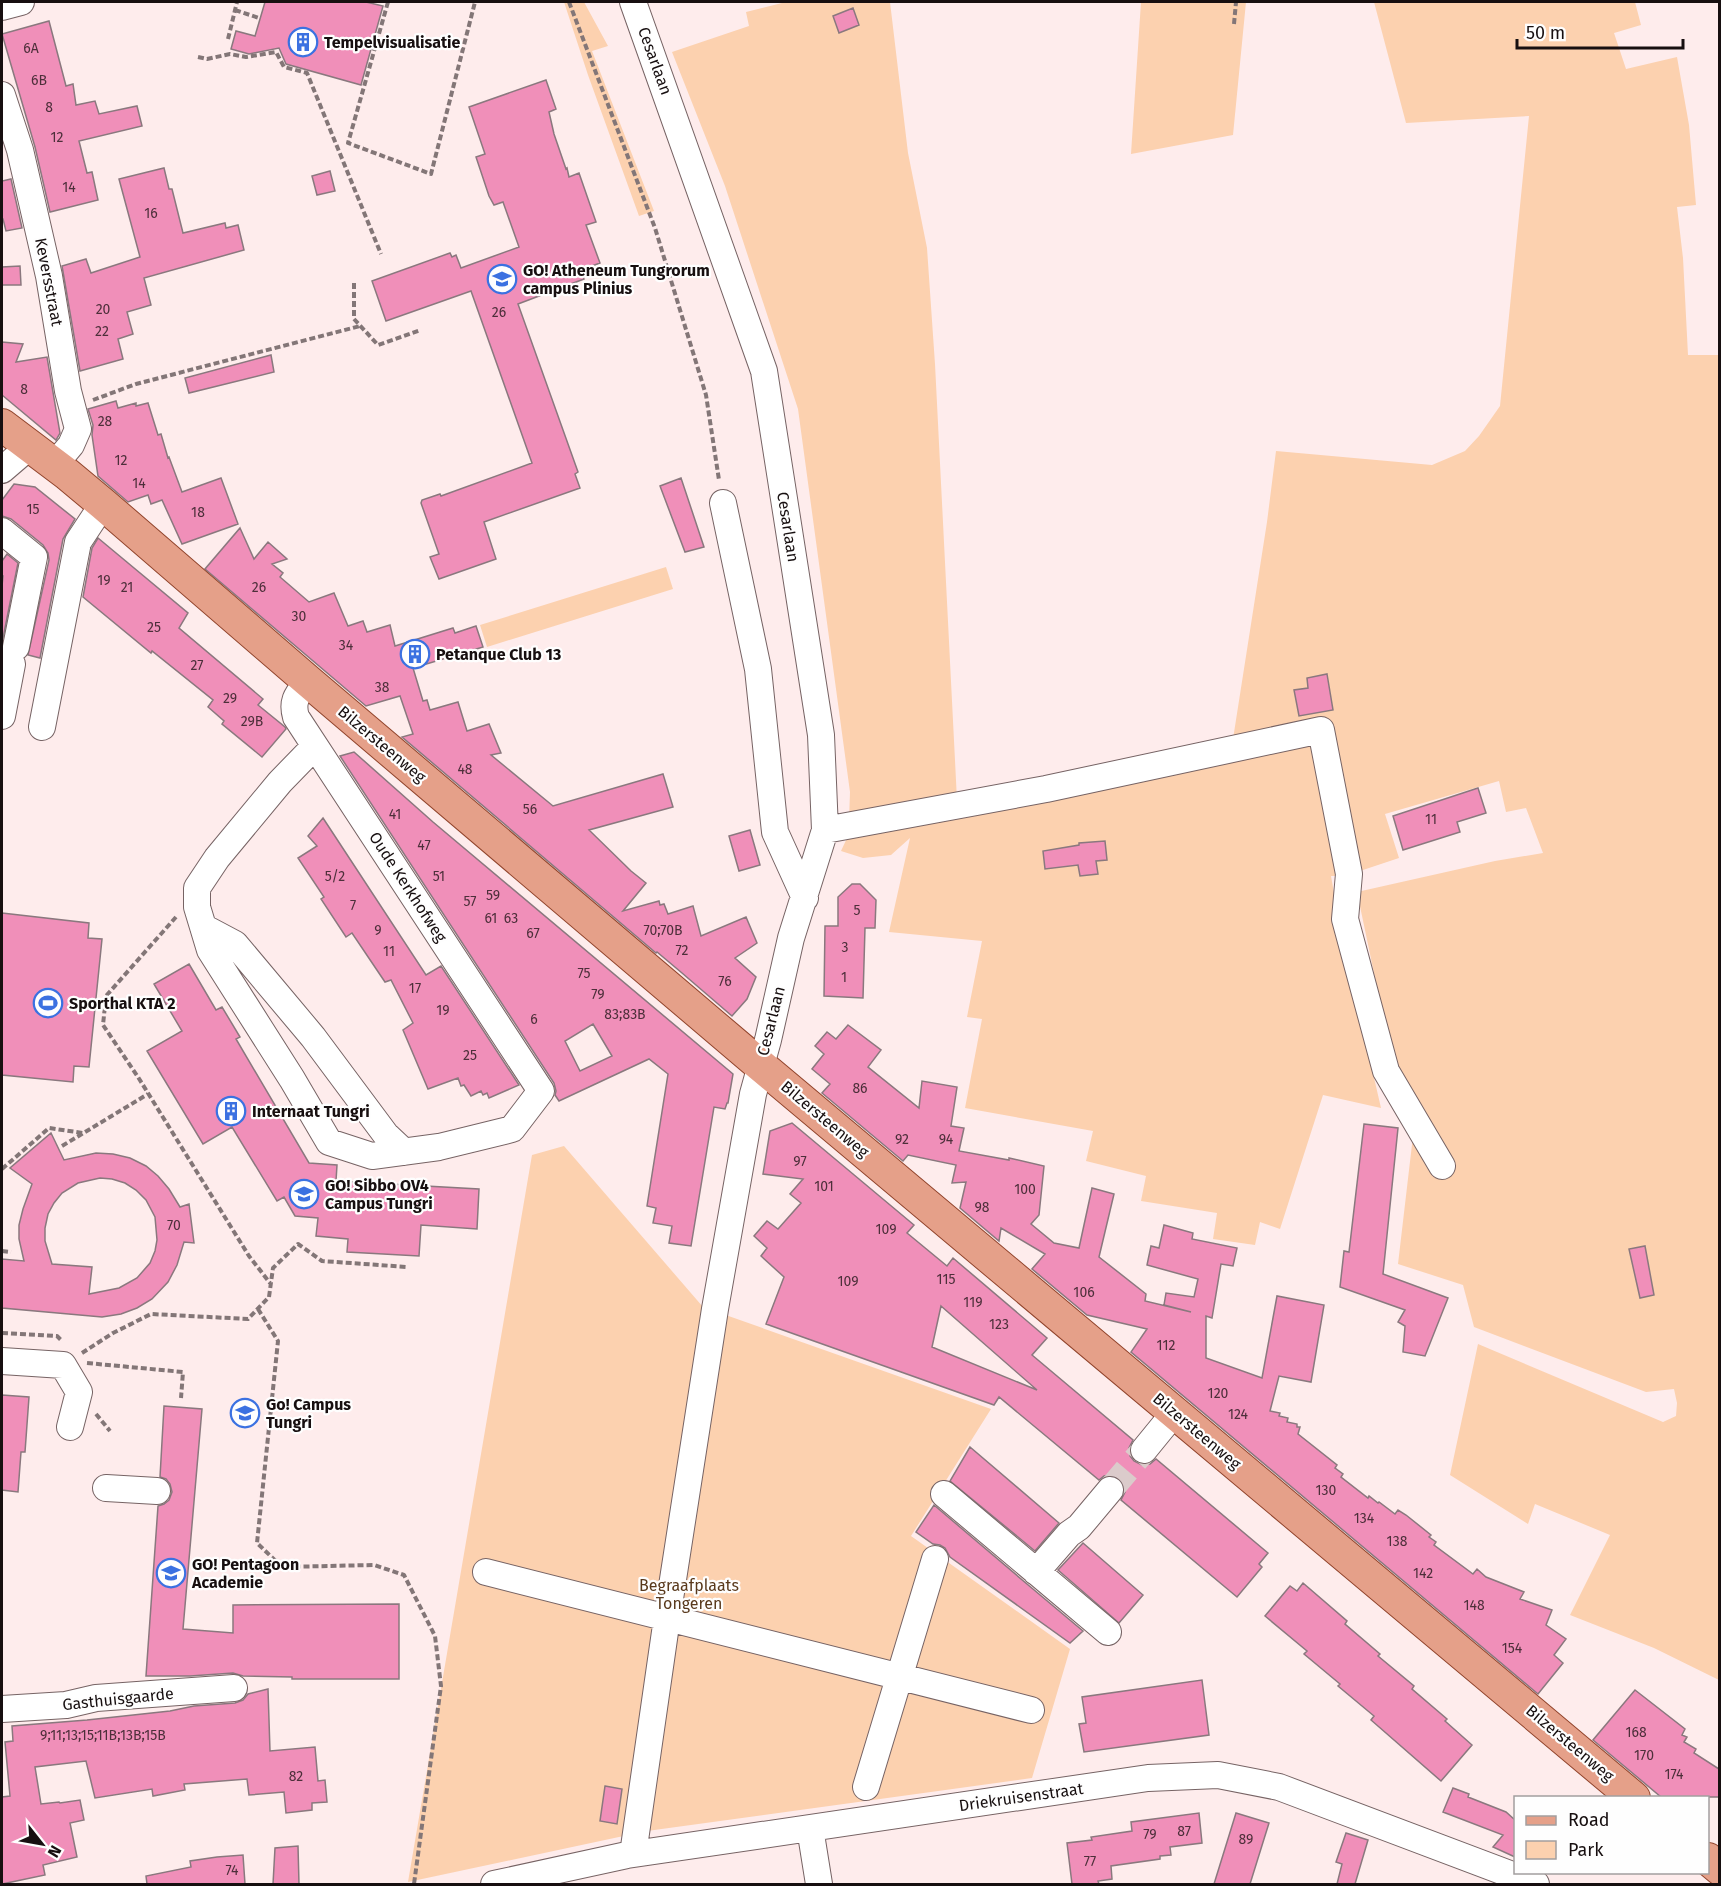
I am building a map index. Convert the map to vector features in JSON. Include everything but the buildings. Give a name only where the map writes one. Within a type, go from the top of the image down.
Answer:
[{"type":"main road","name":"Bilzersteenweg","points":[[2,425],[103,504],[760,1065],[1633,1796]]},
{"type":"street","points":[[2,7],[21,2]]},
{"type":"street","name":"Cesarlaan","points":[[633,2],[764,371],[821,735],[825,830],[791,938],[768,1040],[760,1065]]},
{"type":"street","name":"Keversstraat","points":[[2,95],[20,150],[49,276],[68,391],[78,429],[71,445],[2,470]]},
{"type":"street","points":[[723,503],[758,669],[775,832],[805,898]]},
{"type":"street","points":[[42,727],[78,542],[103,504]]},
{"type":"street","points":[[2,531],[34,557],[9,654],[12,663],[2,716]]},
{"type":"street","name":"Oude Kerkhofweg","points":[[308,681],[293,706],[296,717],[541,1091],[512,1129],[440,1147],[404,1152]]},
{"type":"street","points":[[825,830],[1046,789],[1321,730],[1349,873],[1345,920],[1380,1050],[1386,1071],[1442,1166]]},
{"type":"street","points":[[315,746],[280,782],[217,858],[197,888],[200,917],[210,950],[292,1078],[329,1142],[372,1156],[404,1152]]},
{"type":"street","points":[[200,917],[235,944],[314,1037],[386,1135],[404,1152]]},
{"type":"street","name":"Bilzersteenweg","points":[[633,1854],[666,1618],[716,1309],[760,1065]]},
{"type":"street","points":[[2,1361],[63,1365],[79,1392],[70,1427]]},
{"type":"street","points":[[1144,1449],[1176,1412]]},
{"type":"street","points":[[106,1488],[157,1491]]},
{"type":"street","points":[[1036,1572],[1110,1490]]},
{"type":"street","points":[[944,1494],[1108,1632]]},
{"type":"street","points":[[866,1787],[935,1559]]},
{"type":"street","points":[[486,1572],[1031,1710]]},
{"type":"street","name":"Gasthuisgaarde","points":[[2,1709],[66,1705],[96,1698],[234,1688]]},
{"type":"street","name":"Driekruisenstraat","points":[[494,1884],[633,1854],[1148,1778],[1218,1776],[1279,1787],[1536,1884]]},
{"type":"street","points":[[810,1828],[819,1884]]},
{"type":"path","points":[[228,39],[237,2]]},
{"type":"path","points":[[386,2],[348,143],[431,174],[475,2]]},
{"type":"path","points":[[569,2],[655,228],[706,395],[723,503]]},
{"type":"path","points":[[1234,24],[1236,2]]},
{"type":"path","points":[[235,10],[260,18]]},
{"type":"path","points":[[198,57],[207,59],[230,54],[246,57],[276,51],[284,67],[307,73],[381,254]]},
{"type":"path","points":[[354,283],[354,319],[378,345],[421,330]]},
{"type":"path","points":[[73,407],[136,384],[360,326]]},
{"type":"path","points":[[200,917],[175,918],[106,996],[103,1025],[249,1256],[271,1284]]},
{"type":"path","points":[[62,1146],[148,1094]]},
{"type":"path","points":[[2,1169],[49,1128],[83,1133]]},
{"type":"path","points":[[77,1356],[113,1333],[151,1314],[248,1319],[269,1297],[273,1268],[298,1244],[322,1261],[407,1268]]},
{"type":"path","points":[[2,1251],[11,1252]]},
{"type":"path","points":[[258,1309],[278,1341],[257,1543],[282,1567],[374,1565],[404,1575],[435,1636],[441,1686],[414,1884]]},
{"type":"path","points":[[2,1333],[57,1336],[64,1343]]},
{"type":"path","points":[[81,1362],[183,1372],[181,1398]]},
{"type":"green space","points":[[564,2],[584,2],[608,46],[592,51],[654,211],[639,216]]},
{"type":"green space","points":[[786,2],[890,2],[908,153],[927,248],[957,800],[849,821],[850,792],[798,409],[725,186],[672,52],[749,26],[746,12]]},
{"type":"green space","points":[[1141,2],[1246,2],[1233,135],[1131,154]]},
{"type":"green space","points":[[1374,2],[1635,2],[1641,25],[1614,33],[1626,69],[1677,57],[1689,125],[1696,205],[1677,207],[1683,258],[1688,355],[1719,355],[1719,1680],[1654,1648],[1570,1615],[1610,1535],[1535,1504],[1528,1524],[1450,1475],[1478,1344],[1663,1422],[1676,1416],[1677,1403],[1674,1389],[1646,1392],[1474,1327],[1463,1285],[1398,1264],[1413,1136],[1391,1054],[1357,892],[1495,861],[1543,853],[1526,808],[1506,812],[1499,781],[1385,814],[1399,858],[1345,876],[1331,876],[1342,939],[1381,1108],[1323,1095],[1280,1229],[1260,1222],[1255,1245],[1213,1239],[1217,1213],[1141,1201],[1146,1176],[1086,1161],[1093,1131],[965,1108],[982,1019],[967,1017],[982,941],[889,932],[910,838],[891,855],[863,858],[841,851],[848,836],[1233,739],[1276,451],[1432,465],[1465,451],[1479,436],[1500,406],[1529,116],[1406,123]]},
{"type":"green space","points":[[666,567],[673,589],[487,647],[480,625]]},
{"type":"green space","name":"Begraafplaats Tongeren","points":[[564,1146],[703,1307],[991,1409],[911,1536],[1070,1649],[1032,1778],[647,1831],[408,1882],[532,1155]]},
{"type":"tunnel","points":[[1110,1490],[1144,1450]]},
{"type":"place","name":"Tempelvisualisatie","points":[[303,42]]},
{"type":"place","name":"GO! Atheneum Tungrorum campus Plinius","points":[[502,279]]},
{"type":"place","name":"Petanque Club 13","points":[[415,654]]},
{"type":"place","name":"Sporthal KTA 2","points":[[48,1003]]},
{"type":"place","name":"Internaat Tungri","points":[[231,1111]]},
{"type":"place","name":"GO! Sibbo OV4 Campus Tungri","points":[[304,1194]]},
{"type":"place","name":"Go! Campus Tungri","points":[[245,1413]]},
{"type":"place","name":"GO! Pentagoon Academie","points":[[171,1573]]}]
